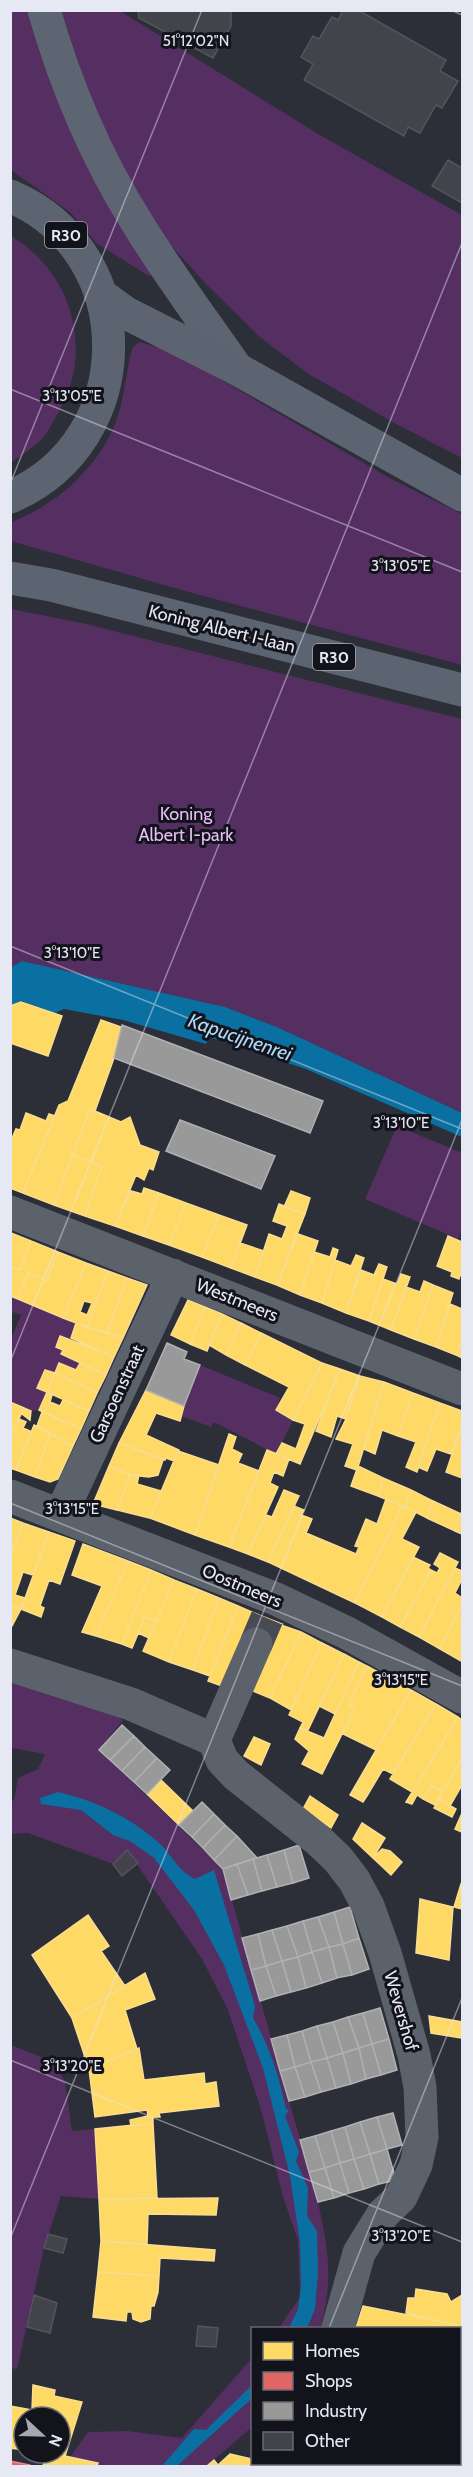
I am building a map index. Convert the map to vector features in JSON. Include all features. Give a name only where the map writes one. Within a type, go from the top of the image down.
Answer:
[{"type":"main road","points":[[44,10],[54,43],[83,116],[135,220],[237,369]]},
{"type":"main road","name":"R30","points":[[10,196],[38,211],[67,236],[92,273],[107,321],[110,346],[109,368],[97,411],[87,431],[60,465],[42,480],[10,497]]},
{"type":"main road","name":"R30","points":[[100,294],[126,313],[237,369],[462,495]]},
{"type":"main road","name":"R30","points":[[10,560],[51,585]]},
{"type":"main road","name":"R30","points":[[10,578],[51,585]]},
{"type":"main road","name":"Koning Albert I-laan","points":[[51,585],[462,690]]},
{"type":"street","name":"Westmeers","points":[[10,1212],[398,1366],[462,1389]]},
{"type":"street","name":"Garsoenstraat","points":[[61,1514],[173,1275]]},
{"type":"street","name":"Oostmeers","points":[[10,1496],[61,1514],[266,1620],[347,1633],[462,1697]]},
{"type":"street","points":[[10,1665],[131,1704],[214,1740],[266,1620]]},
{"type":"street","name":"Wevershof","points":[[214,1740],[222,1760],[236,1775],[318,1840],[338,1859],[354,1880],[368,1906],[385,1953],[414,2055],[420,2087],[422,2137],[416,2165],[401,2197],[382,2214],[359,2253],[339,2327]]},
{"type":"green space","points":[[11,11],[32,11],[155,271],[149,276],[96,243],[71,213],[11,170]]},
{"type":"green space","points":[[59,11],[120,11],[318,134],[462,215],[462,458],[396,424],[307,373],[260,337],[208,286],[167,241],[106,139]]},
{"type":"green space","points":[[11,236],[33,252],[50,271],[63,293],[72,318],[76,343],[74,369],[67,394],[52,424],[40,441],[11,463]]},
{"type":"green space","points":[[140,342],[177,354],[393,480],[462,514],[462,665],[185,591],[11,541],[11,522],[28,515],[60,494],[75,482],[100,453],[117,419],[131,351]]},
{"type":"green space","name":"Koning Albert I-park","points":[[11,609],[82,623],[462,719],[462,1113],[277,1027],[225,1007],[22,961],[11,967]]},
{"type":"green space","points":[[397,1126],[462,1153],[462,1229],[458,1239],[365,1199]]},
{"type":"green space","points":[[11,1296],[76,1323],[70,1341],[60,1337],[56,1347],[63,1350],[62,1354],[80,1363],[76,1370],[59,1364],[39,1410],[31,1411],[11,1402],[11,1339],[21,1315],[13,1312],[11,1318]]},
{"type":"green space","points":[[200,1365],[280,1398],[276,1410],[293,1420],[276,1454],[214,1422],[211,1427],[181,1416]]},
{"type":"green space","points":[[10,1674],[107,1710],[123,1720],[99,1750],[223,1869],[318,2202],[328,2265],[327,2294],[321,2327],[280,2327],[300,2297],[298,2240],[284,2200],[260,2106],[228,2010],[202,1959],[127,1850],[113,1864],[28,1833],[11,1834],[11,1802],[14,1800],[18,1778],[38,1769],[45,1754],[11,1748]]},
{"type":"green space","points":[[11,2045],[54,2062],[65,2082],[72,2131],[95,2129],[99,2199],[61,2196],[44,2248],[17,2369],[11,2368]]},
{"type":"green space","points":[[251,2359],[251,2428],[207,2466],[97,2466],[97,2463],[72,2457],[88,2432],[127,2431],[182,2438]]},
{"type":"water","name":"Kapucijnenrei","points":[[22,961],[225,1007],[277,1027],[462,1113],[462,1137],[306,1069],[209,1037],[206,1044],[123,1020],[64,1009],[55,1013],[22,1001],[11,1006],[11,967]]},
{"type":"water","points":[[58,1792],[99,1805],[148,1834],[189,1876],[195,1879],[214,1870],[255,2006],[253,2018],[269,2051],[286,2109],[289,2110],[285,2116],[299,2152],[296,2161],[308,2188],[307,2216],[317,2231],[318,2272],[315,2309],[307,2327],[289,2327],[298,2309],[301,2286],[300,2242],[290,2176],[263,2068],[224,1965],[194,1910],[154,1858],[130,1841],[113,1835],[81,1810],[41,1804],[40,1798]]},
{"type":"water","points":[[251,2386],[249,2401],[177,2466],[162,2466],[194,2429],[206,2430]]},
{"type":"building: Homes","points":[[21,1002],[62,1016],[48,1056],[10,1043],[10,1006]]},
{"type":"building: Homes","points":[[101,1020],[121,1027],[114,1058],[95,1111],[90,1109],[54,1205],[23,1193],[59,1105],[68,1101]]},
{"type":"building: Homes","points":[[90,1109],[121,1122],[130,1117],[140,1145],[159,1152],[153,1170],[149,1168],[144,1180],[136,1175],[115,1226],[85,1216],[102,1166],[73,1155]]},
{"type":"building: Homes","points":[[26,1113],[46,1121],[49,1114],[55,1116],[23,1193],[10,1188],[10,1143],[16,1129],[20,1130]]},
{"type":"building: Homes","points":[[73,1155],[102,1166],[85,1216],[54,1205]]},
{"type":"building: Homes","points":[[144,1188],[159,1193],[143,1236],[115,1226],[131,1191],[142,1194]]},
{"type":"building: Homes","points":[[291,1191],[310,1198],[305,1214],[284,1207]]},
{"type":"building: Homes","points":[[159,1193],[186,1203],[169,1245],[143,1236]]},
{"type":"building: Homes","points":[[186,1203],[219,1215],[202,1257],[169,1245]]},
{"type":"building: Homes","points":[[279,1204],[305,1214],[277,1285],[255,1277],[269,1234],[282,1239],[287,1226],[273,1221]]},
{"type":"building: Homes","points":[[219,1215],[247,1225],[231,1268],[202,1257]]},
{"type":"building: Homes","points":[[11,1233],[31,1241],[20,1270],[10,1266]]},
{"type":"building: Homes","points":[[298,1234],[318,1241],[300,1295],[277,1285]]},
{"type":"building: Homes","points":[[448,1236],[462,1242],[462,1276],[460,1275],[459,1279],[451,1276],[452,1272],[437,1266]]},
{"type":"building: Homes","points":[[31,1241],[58,1252],[46,1281],[28,1273],[18,1299],[10,1296],[10,1266],[20,1270]]},
{"type":"building: Homes","points":[[240,1243],[264,1251],[255,1277],[231,1268]]},
{"type":"building: Homes","points":[[333,1248],[338,1250],[322,1303],[300,1295],[314,1252],[330,1257]]},
{"type":"building: Homes","points":[[58,1252],[86,1263],[63,1318],[18,1299],[28,1273],[46,1281]]},
{"type":"building: Homes","points":[[356,1255],[364,1258],[346,1313],[322,1303],[335,1260],[351,1266]]},
{"type":"building: Homes","points":[[86,1263],[108,1271],[87,1327],[63,1318]],"holes":[[[84,1301],[92,1303],[87,1315],[80,1312]]]},
{"type":"building: Homes","points":[[379,1264],[387,1267],[369,1321],[346,1313],[361,1270],[374,1275]]},
{"type":"building: Homes","points":[[108,1271],[127,1278],[107,1333],[87,1327]]},
{"type":"building: Homes","points":[[401,1274],[410,1277],[391,1330],[369,1321],[383,1279],[397,1284]]},
{"type":"building: Homes","points":[[127,1278],[147,1285],[123,1338],[107,1333]]},
{"type":"building: Homes","points":[[424,1281],[433,1285],[414,1339],[391,1330],[406,1287],[420,1292]]},
{"type":"building: Homes","points":[[433,1285],[453,1293],[436,1347],[414,1339]]},
{"type":"building: Homes","points":[[188,1300],[205,1307],[190,1344],[171,1335]]},
{"type":"building: Homes","points":[[450,1304],[462,1309],[462,1341],[456,1355],[436,1347]]},
{"type":"building: Homes","points":[[205,1307],[222,1314],[207,1351],[190,1344]]},
{"type":"building: Homes","points":[[222,1314],[241,1323],[226,1355],[209,1345]]},
{"type":"building: Homes","points":[[76,1323],[123,1338],[114,1357],[71,1338]]},
{"type":"building: Homes","points":[[241,1323],[261,1333],[245,1365],[226,1355]]},
{"type":"building: Homes","points":[[261,1333],[322,1363],[293,1420],[276,1410],[289,1387],[245,1365]]},
{"type":"building: Homes","points":[[60,1336],[114,1357],[106,1375],[61,1354],[63,1350],[56,1347]]},
{"type":"building: Homes","points":[[462,1341],[462,1358],[456,1355]]},
{"type":"building: Homes","points":[[59,1363],[76,1370],[80,1363],[106,1375],[97,1393],[55,1373]]},
{"type":"building: Homes","points":[[322,1363],[340,1369],[300,1464],[276,1454],[282,1443],[296,1449],[305,1424],[293,1420]]},
{"type":"building: Homes","points":[[340,1369],[360,1376],[346,1419],[337,1416],[331,1437],[316,1431]]},
{"type":"building: Homes","points":[[45,1370],[55,1373],[47,1392],[37,1388]]},
{"type":"building: Homes","points":[[55,1373],[97,1393],[89,1411],[47,1392]]},
{"type":"building: Homes","points":[[360,1376],[384,1382],[357,1470],[345,1466],[353,1444],[336,1439],[346,1419]]},
{"type":"building: Homes","points":[[384,1382],[413,1393],[398,1436],[382,1430],[375,1454],[364,1449]]},
{"type":"building: Homes","points":[[146,1390],[184,1406],[180,1421],[156,1413],[146,1435],[179,1450],[174,1461],[166,1458],[165,1460],[119,1443]]},
{"type":"building: Homes","points":[[47,1392],[52,1395],[50,1402],[60,1406],[63,1400],[89,1411],[81,1429],[39,1410]]},
{"type":"building: Homes","points":[[413,1393],[440,1403],[417,1472],[406,1467],[416,1442],[398,1436]]},
{"type":"building: Homes","points":[[10,1402],[24,1408],[10,1438]]},
{"type":"building: Homes","points":[[440,1403],[462,1411],[462,1425],[451,1454],[436,1449],[427,1471],[418,1467]]},
{"type":"building: Homes","points":[[24,1408],[31,1411],[30,1420],[22,1414]]},
{"type":"building: Homes","points":[[42,1412],[81,1429],[73,1446],[37,1426]]},
{"type":"building: Homes","points":[[19,1419],[26,1422],[23,1428],[32,1432],[16,1470],[10,1468],[10,1438]]},
{"type":"building: Homes","points":[[34,1425],[50,1434],[35,1477],[16,1470]]},
{"type":"building: Homes","points":[[462,1425],[462,1478],[446,1472]]},
{"type":"building: Homes","points":[[50,1434],[73,1446],[58,1479],[50,1482],[35,1477]]},
{"type":"building: Homes","points":[[229,1434],[236,1437],[232,1449],[242,1454],[238,1463],[259,1471],[229,1547],[195,1535]]},
{"type":"building: Homes","points":[[119,1443],[163,1460],[158,1475],[149,1477],[130,1475],[109,1466]]},
{"type":"building: Homes","points":[[267,1450],[289,1459],[283,1476],[274,1472],[270,1483],[278,1487],[248,1554],[229,1547]]},
{"type":"building: Homes","points":[[178,1451],[219,1465],[195,1535],[150,1518]]},
{"type":"building: Homes","points":[[109,1466],[130,1475],[117,1510],[93,1504]]},
{"type":"building: Homes","points":[[358,1466],[383,1478],[378,1496],[351,1486]]},
{"type":"building: Homes","points":[[130,1475],[139,1475],[137,1484],[161,1491],[150,1518],[117,1510]]},
{"type":"building: Homes","points":[[383,1478],[411,1490],[405,1507],[378,1496]]},
{"type":"building: Homes","points":[[284,1490],[299,1496],[268,1562],[248,1554],[266,1515],[272,1517]]},
{"type":"building: Homes","points":[[411,1490],[433,1501],[427,1518],[405,1507]]},
{"type":"building: Homes","points":[[386,1499],[402,1506],[355,1603],[268,1562],[294,1506],[304,1510],[301,1515],[312,1519],[306,1533],[356,1554],[359,1547],[355,1546],[366,1519],[377,1524]]},
{"type":"building: Homes","points":[[433,1501],[461,1514],[455,1531],[427,1518]]},
{"type":"building: Homes","points":[[402,1506],[416,1512],[402,1539],[419,1547],[382,1617],[355,1603]]},
{"type":"building: Homes","points":[[462,1511],[462,1534],[455,1531]]},
{"type":"building: Homes","points":[[10,1518],[23,1523],[10,1556]]},
{"type":"building: Homes","points":[[23,1523],[49,1532],[33,1575],[23,1572],[15,1595],[25,1598],[21,1609],[10,1605],[10,1557]]},
{"type":"building: Homes","points":[[49,1532],[75,1541],[60,1584],[49,1580],[40,1606],[44,1608],[41,1617],[21,1609]]},
{"type":"building: Homes","points":[[83,1544],[128,1561],[96,1636],[82,1632],[102,1586],[72,1575]]},
{"type":"building: Homes","points":[[440,1553],[458,1562],[419,1637],[400,1627],[431,1570],[437,1573],[440,1568],[434,1564]]},
{"type":"building: Homes","points":[[413,1557],[430,1565],[428,1568],[431,1570],[400,1627],[382,1617]]},
{"type":"building: Homes","points":[[128,1561],[151,1570],[122,1644],[96,1636]]},
{"type":"building: Homes","points":[[455,1568],[462,1571],[462,1579],[455,1593],[462,1598],[462,1605],[440,1649],[419,1637]]},
{"type":"building: Homes","points":[[151,1570],[174,1580],[156,1621],[145,1617],[132,1648],[122,1644]]},
{"type":"building: Homes","points":[[174,1580],[197,1589],[169,1662],[143,1651]]},
{"type":"building: Homes","points":[[197,1589],[219,1598],[193,1670],[169,1662]]},
{"type":"building: Homes","points":[[219,1598],[238,1606],[210,1676],[193,1670]]},
{"type":"building: Homes","points":[[10,1605],[21,1609],[12,1626],[10,1625]]},
{"type":"building: Homes","points":[[462,1605],[462,1659],[461,1661],[440,1649]]},
{"type":"building: Homes","points":[[238,1606],[259,1615],[225,1687],[208,1681]]},
{"type":"building: Homes","points":[[259,1615],[282,1624],[275,1627],[266,1649],[248,1639]]},
{"type":"building: Homes","points":[[145,1617],[156,1621],[149,1638],[138,1633]]},
{"type":"building: Homes","points":[[278,1624],[301,1632],[270,1698],[248,1689]]},
{"type":"building: Homes","points":[[301,1632],[322,1643],[291,1710],[270,1698]]},
{"type":"building: Homes","points":[[322,1643],[344,1654],[308,1730],[300,1728],[303,1722],[289,1715]]},
{"type":"building: Homes","points":[[344,1654],[359,1662],[335,1714],[319,1706]]},
{"type":"building: Homes","points":[[359,1662],[367,1666],[349,1705],[355,1708],[322,1774],[302,1764],[309,1751],[295,1739],[300,1728],[324,1738]]},
{"type":"building: Homes","points":[[367,1666],[411,1690],[376,1750],[343,1734],[355,1708],[349,1705]]},
{"type":"building: Homes","points":[[411,1690],[436,1704],[393,1774],[383,1769],[367,1796],[354,1788]]},
{"type":"building: Homes","points":[[436,1704],[458,1717],[412,1792],[390,1779]]},
{"type":"building: Homes","points":[[458,1717],[462,1720],[462,1758],[443,1792],[431,1786],[423,1799],[417,1795],[412,1804],[406,1802]]},
{"type":"building: Homes","points":[[254,1737],[270,1744],[261,1765],[244,1756]]},
{"type":"building: Homes","points":[[462,1758],[462,1785],[450,1806],[439,1799]]},
{"type":"building: Homes","points":[[161,1780],[193,1811],[179,1825],[147,1794]]},
{"type":"building: Homes","points":[[431,1786],[443,1792],[435,1805],[423,1799]]},
{"type":"building: Homes","points":[[354,1788],[367,1796],[363,1802],[350,1795]]},
{"type":"building: Homes","points":[[310,1796],[338,1815],[331,1828],[303,1809]]},
{"type":"building: Homes","points":[[439,1799],[456,1809],[452,1817],[434,1808]]},
{"type":"building: Homes","points":[[462,1813],[462,1832],[455,1829]]},
{"type":"building: Homes","points":[[362,1823],[385,1838],[373,1858],[353,1839]]},
{"type":"building: Homes","points":[[382,1849],[390,1851],[402,1862],[391,1875],[373,1858]]},
{"type":"building: Homes","points":[[462,1885],[462,1909],[454,1907]]},
{"type":"building: Homes","points":[[420,1899],[453,1907],[449,1960],[416,1953]]},
{"type":"building: Homes","points":[[88,1915],[109,1946],[101,1951],[125,1986],[72,2018],[32,1955]]},
{"type":"building: Homes","points":[[145,1973],[155,1999],[125,2010],[137,2049],[89,2069],[72,2018]]},
{"type":"building: Homes","points":[[429,2016],[462,2022],[462,2038],[431,2033]]},
{"type":"building: Homes","points":[[139,2048],[144,2080],[204,2073],[205,2084],[216,2082],[219,2106],[159,2113],[160,2117],[153,2117],[153,2123],[131,2126],[130,2120],[148,2116],[147,2110],[95,2117],[89,2069]]},
{"type":"building: Homes","points":[[153,2123],[157,2198],[99,2199],[95,2129]]},
{"type":"building: Homes","points":[[218,2198],[216,2215],[148,2214],[147,2244],[101,2241],[99,2199]]},
{"type":"building: Homes","points":[[101,2241],[215,2250],[214,2261],[160,2258],[159,2276],[98,2272]]},
{"type":"building: Homes","points":[[98,2272],[159,2276],[158,2292],[154,2306],[151,2306],[150,2319],[141,2322],[133,2319],[132,2312],[127,2312],[126,2321],[93,2317]]},
{"type":"building: Homes","points":[[416,2289],[447,2294],[451,2302],[462,2295],[462,2337],[461,2327],[458,2325],[406,2313],[408,2298],[415,2298]]},
{"type":"building: Homes","points":[[363,2306],[458,2325],[457,2327],[356,2327]]},
{"type":"building: Homes","points":[[461,2378],[462,2379],[461,2406]]},
{"type":"building: Homes","points":[[33,2385],[55,2390],[54,2396],[82,2402],[77,2418],[72,2417],[72,2405],[32,2405]]},
{"type":"building: Homes","points":[[10,2406],[12,2406],[12,2448],[10,2448]]},
{"type":"building: Homes","points":[[72,2417],[77,2418],[72,2434]]},
{"type":"building: Homes","points":[[230,2454],[251,2459],[251,2465],[259,2466],[207,2466],[214,2460],[218,2465]]},
{"type":"building: Homes","points":[[72,2457],[98,2463],[97,2466],[43,2466],[72,2465]]},
{"type":"building: Homes","points":[[300,2465],[301,2466],[259,2466]]},
{"type":"building: Shops","points":[[10,2461],[12,2465],[30,2465],[30,2466],[10,2466]]},
{"type":"building: Industry","points":[[122,1025],[323,1101],[310,1133],[114,1058]]},
{"type":"building: Industry","points":[[180,1120],[275,1156],[261,1189],[166,1151]]},
{"type":"building: Industry","points":[[167,1343],[187,1352],[184,1359],[200,1365],[184,1406],[146,1390]]},
{"type":"building: Industry","points":[[122,1725],[134,1736],[110,1760],[99,1750]]},
{"type":"building: Industry","points":[[134,1736],[145,1747],[122,1771],[110,1760]]},
{"type":"building: Industry","points":[[145,1747],[157,1758],[134,1782],[122,1771]]},
{"type":"building: Industry","points":[[157,1758],[170,1770],[147,1794],[134,1782]]},
{"type":"building: Industry","points":[[202,1802],[214,1814],[192,1837],[179,1825]]},
{"type":"building: Industry","points":[[214,1814],[225,1825],[203,1848],[192,1837]]},
{"type":"building: Industry","points":[[225,1825],[237,1836],[214,1860],[203,1848]]},
{"type":"building: Industry","points":[[237,1836],[257,1858],[223,1869],[214,1860]]},
{"type":"building: Industry","points":[[299,1845],[309,1878],[293,1883],[284,1850]]},
{"type":"building: Industry","points":[[284,1850],[293,1883],[277,1887],[267,1855]]},
{"type":"building: Industry","points":[[267,1855],[277,1887],[262,1891],[253,1859]]},
{"type":"building: Industry","points":[[253,1859],[262,1891],[248,1895],[237,1864]]},
{"type":"building: Industry","points":[[237,1864],[248,1895],[231,1900],[223,1869]]},
{"type":"building: Industry","points":[[350,1907],[359,1938],[343,1944],[334,1912]]},
{"type":"building: Industry","points":[[334,1912],[343,1944],[329,1947],[318,1917]]},
{"type":"building: Industry","points":[[318,1917],[329,1947],[312,1952],[303,1921]]},
{"type":"building: Industry","points":[[303,1921],[312,1952],[298,1957],[287,1926]]},
{"type":"building: Industry","points":[[287,1926],[298,1957],[282,1961],[272,1930]]},
{"type":"building: Industry","points":[[272,1930],[282,1961],[266,1966],[258,1934]]},
{"type":"building: Industry","points":[[258,1934],[266,1966],[251,1970],[242,1938]]},
{"type":"building: Industry","points":[[359,1938],[369,1969],[352,1975],[343,1944]]},
{"type":"building: Industry","points":[[343,1944],[352,1975],[337,1978],[329,1947]]},
{"type":"building: Industry","points":[[329,1947],[337,1978],[322,1983],[312,1952]]},
{"type":"building: Industry","points":[[312,1952],[322,1983],[306,1988],[298,1957]]},
{"type":"building: Industry","points":[[298,1957],[306,1988],[291,1992],[282,1961]]},
{"type":"building: Industry","points":[[282,1961],[291,1992],[276,1996],[266,1966]]},
{"type":"building: Industry","points":[[266,1966],[276,1996],[260,2001],[251,1970]]},
{"type":"building: Industry","points":[[380,2008],[389,2039],[372,2044],[363,2013]]},
{"type":"building: Industry","points":[[363,2013],[372,2044],[359,2048],[348,2017]]},
{"type":"building: Industry","points":[[348,2017],[359,2048],[343,2053],[333,2022]]},
{"type":"building: Industry","points":[[333,2022],[343,2053],[327,2058],[317,2026]]},
{"type":"building: Industry","points":[[317,2026],[327,2058],[311,2062],[302,2031]]},
{"type":"building: Industry","points":[[302,2031],[311,2062],[295,2067],[287,2035]]},
{"type":"building: Industry","points":[[287,2035],[295,2067],[280,2071],[271,2039]]},
{"type":"building: Industry","points":[[389,2039],[397,2070],[381,2075],[372,2044]]},
{"type":"building: Industry","points":[[372,2044],[381,2075],[366,2079],[359,2048]]},
{"type":"building: Industry","points":[[359,2048],[366,2079],[351,2084],[343,2053]]},
{"type":"building: Industry","points":[[343,2053],[351,2084],[336,2088],[327,2058]]},
{"type":"building: Industry","points":[[327,2058],[336,2088],[321,2092],[311,2062]]},
{"type":"building: Industry","points":[[311,2062],[321,2092],[305,2097],[295,2067]]},
{"type":"building: Industry","points":[[295,2067],[305,2097],[289,2101],[280,2071]]},
{"type":"building: Industry","points":[[393,2113],[402,2145],[387,2149],[377,2117]]},
{"type":"building: Industry","points":[[377,2117],[387,2149],[370,2154],[360,2122]]},
{"type":"building: Industry","points":[[360,2122],[370,2154],[354,2159],[345,2127]]},
{"type":"building: Industry","points":[[345,2127],[354,2159],[340,2163],[331,2131]]},
{"type":"building: Industry","points":[[331,2131],[340,2163],[325,2168],[315,2136]]},
{"type":"building: Industry","points":[[315,2136],[325,2168],[309,2172],[300,2140]]},
{"type":"building: Industry","points":[[387,2149],[396,2180],[379,2184],[370,2154]]},
{"type":"building: Industry","points":[[370,2154],[379,2184],[364,2189],[354,2159]]},
{"type":"building: Industry","points":[[354,2159],[364,2189],[349,2193],[340,2163]]},
{"type":"building: Industry","points":[[340,2163],[349,2193],[334,2198],[325,2168]]},
{"type":"building: Industry","points":[[325,2168],[334,2198],[318,2202],[309,2172]]},
{"type":"building: Other","points":[[138,10],[231,10],[231,26],[213,58],[139,18]]},
{"type":"building: Other","points":[[343,10],[358,10],[446,60],[440,71],[458,81],[442,108],[436,105],[420,133],[408,127],[404,136],[304,80],[313,64],[301,57],[313,36],[319,39],[332,17],[338,20]]},
{"type":"building: Other","points":[[448,160],[462,168],[462,203],[432,186]]},
{"type":"building: Other","points":[[127,1850],[138,1863],[122,1876],[113,1864]]},
{"type":"building: Other","points":[[48,2234],[67,2239],[63,2253],[44,2248]]},
{"type":"building: Other","points":[[34,2295],[57,2303],[50,2333],[27,2327]]},
{"type":"building: Other","points":[[198,2326],[218,2328],[216,2347],[196,2346]]},
{"type":"tunnel","points":[[256,1644],[267,1618]]}]
